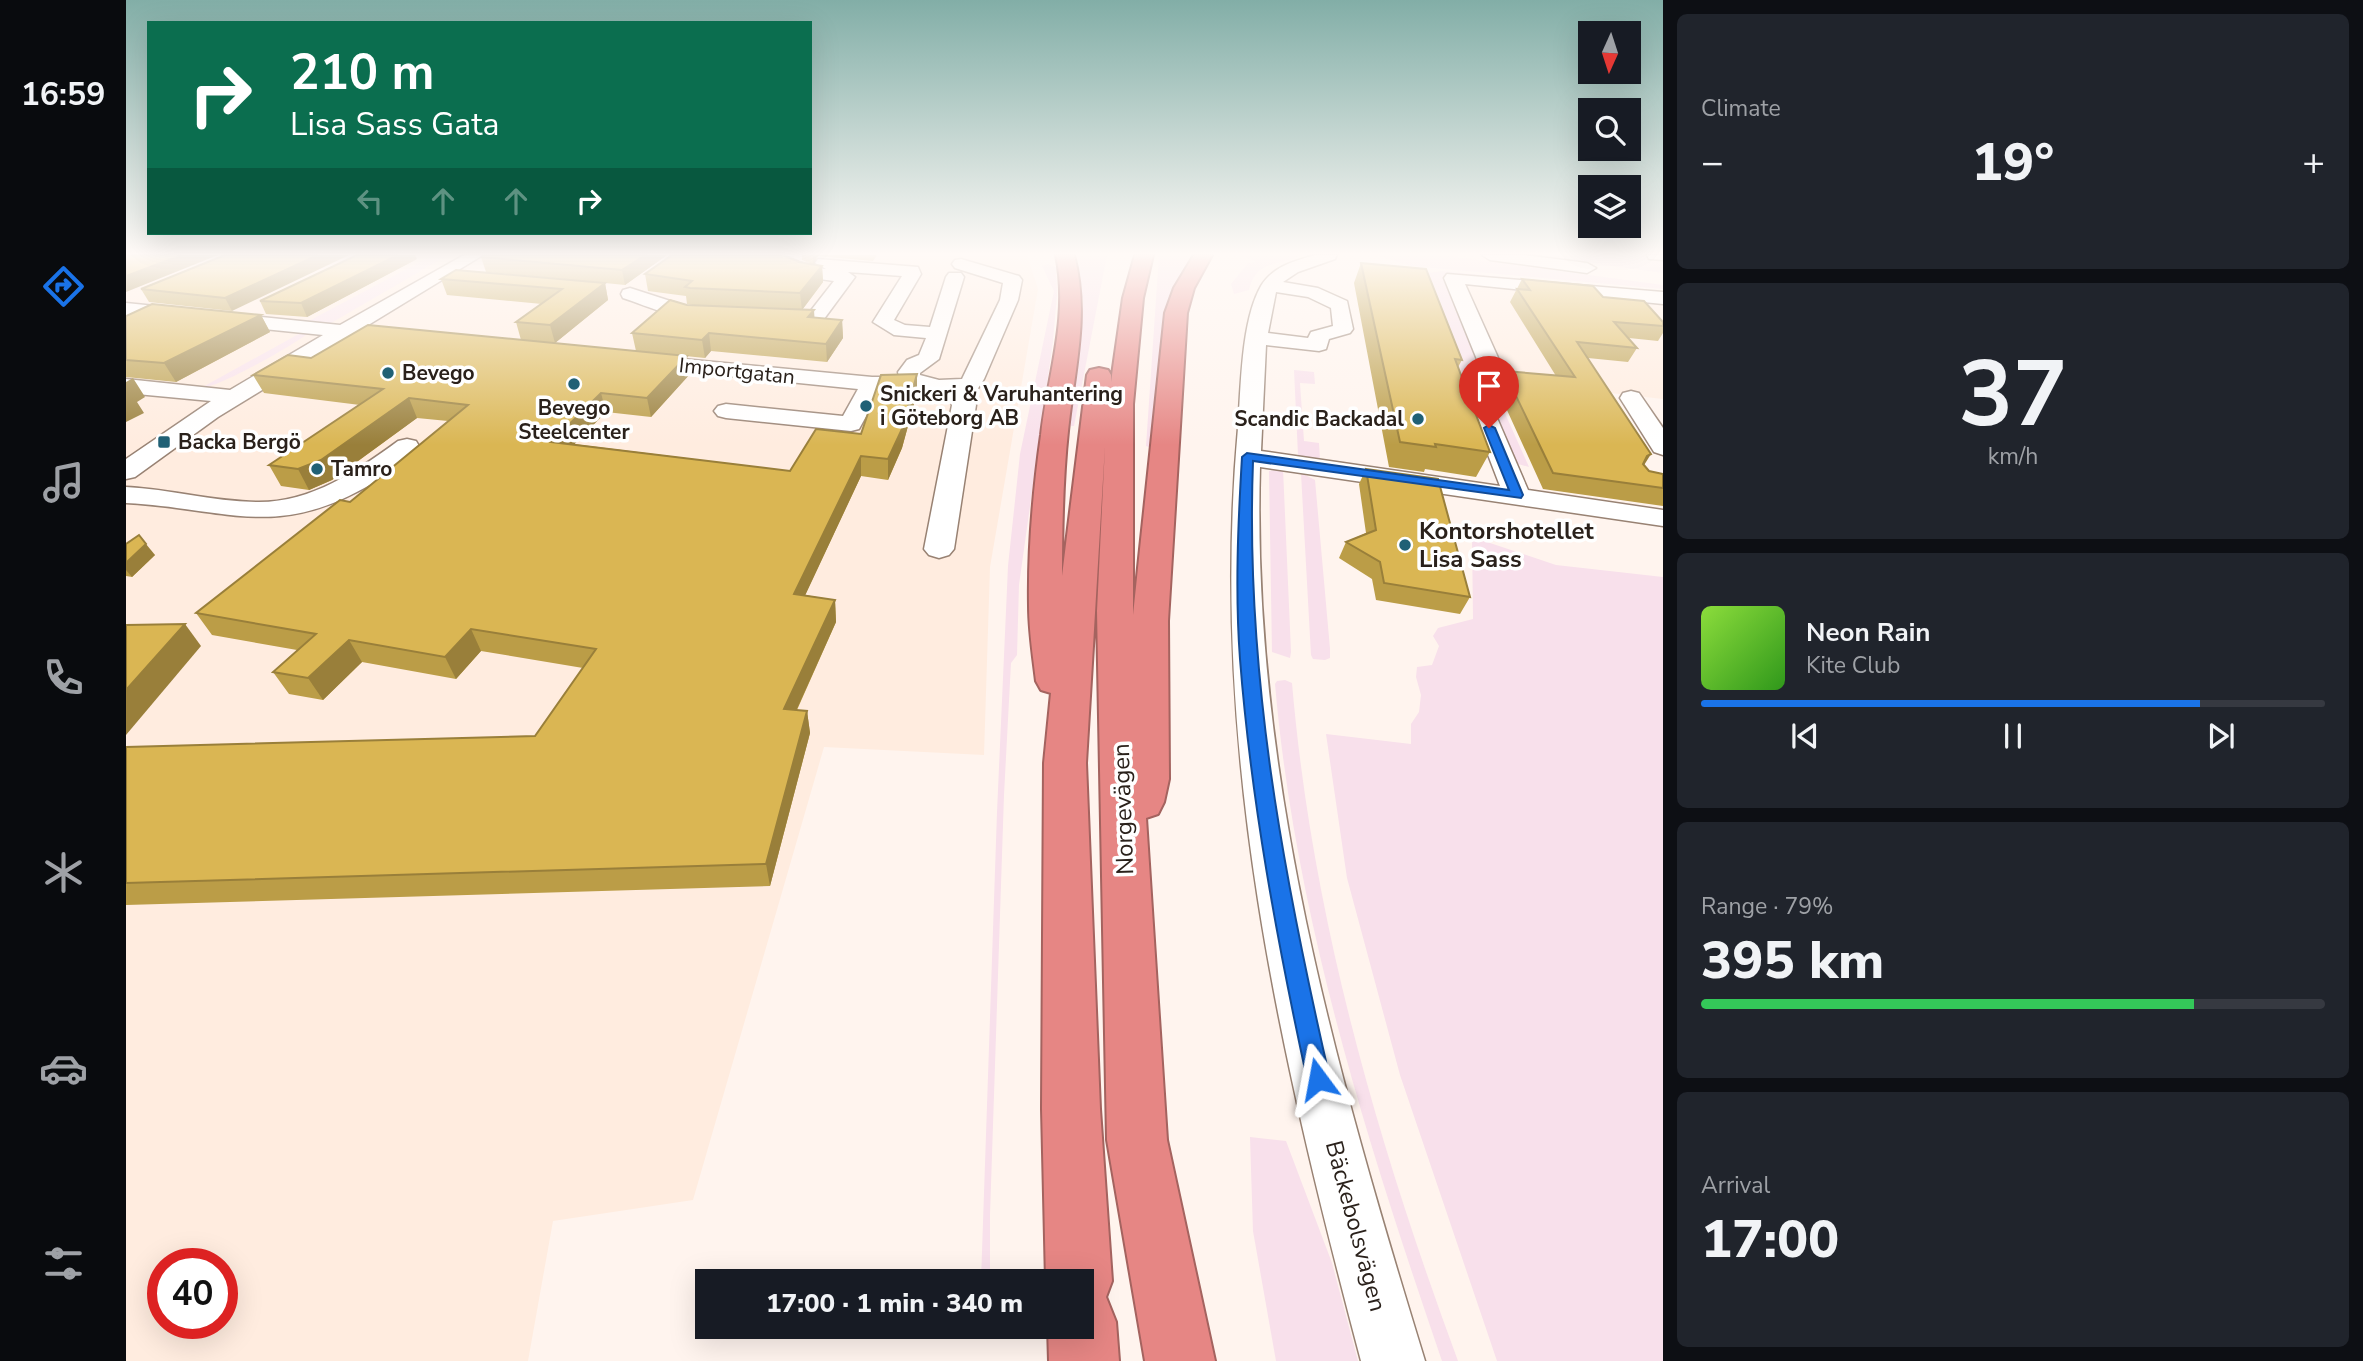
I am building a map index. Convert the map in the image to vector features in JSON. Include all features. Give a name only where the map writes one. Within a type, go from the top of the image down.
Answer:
[{"type":"highway","points":[[1065,763],[1046,607],[1048,514],[1055,431],[1071,319]]},
{"type":"highway","points":[[1078,1269],[1070,1109],[1065,763],[1095,401],[1108,319]]},
{"type":"highway","name":"Norgevägen","points":[[1131,319],[1120,404],[1115,567],[1137,1140],[1180,1361]]},
{"type":"highway","points":[[1125,879],[1147,779],[1150,621],[1175,319]]},
{"type":"highway","points":[[1083,1339],[1084,1361]]},
{"type":"street","points":[[220,319],[421,339]]},
{"type":"street","points":[[126,471],[164,442],[225,403],[368,319]]},
{"type":"street","points":[[796,319],[814,319]]},
{"type":"street","points":[[885,319],[883,322],[901,331],[938,333]]},
{"type":"street","points":[[920,383],[910,379],[909,372],[915,365],[928,359],[943,319]]},
{"type":"street","points":[[939,549],[964,405],[957,388],[969,385],[973,379],[1001,319]]},
{"type":"street","name":"Bäckebolsvägen","points":[[1262,319],[1258,338],[1247,457],[1244,524],[1248,657],[1264,799],[1288,944],[1343,1188],[1393,1361]]},
{"type":"street","points":[[1258,338],[1319,345],[1318,337],[1343,329],[1342,319]]},
{"type":"street","points":[[1470,319],[1489,362],[1487,381],[1473,387],[1517,495]]},
{"type":"street","name":"Importgatan","points":[[626,360],[872,384],[920,383],[939,388],[957,388]]},
{"type":"street","points":[[726,411],[851,424],[872,384]]},
{"type":"street","points":[[126,386],[225,403]]},
{"type":"street","points":[[1631,398],[1663,447]]},
{"type":"street","points":[[126,400],[225,403]]},
{"type":"street","points":[[126,495],[149,495],[234,509],[292,507],[320,499],[366,478],[407,446]]},
{"type":"street","points":[[1247,457],[1663,518]]},
{"type":"street","points":[[1506,470],[1536,474]]},
{"type":"shaded area","points":[[126,319],[1033,319],[990,567],[984,755],[824,747],[693,1200],[553,1221],[528,1361],[126,1361]]},
{"type":"shaded area","points":[[313,319],[339,319],[326,326],[305,323]]},
{"type":"shaded area","points":[[1048,319],[1055,319],[1019,585],[1017,655],[1011,663],[1004,795],[990,1269],[981,1269],[997,812],[1008,566],[1020,454]]},
{"type":"shaded area","points":[[1081,319],[1095,319],[1074,426],[1071,426]]},
{"type":"shaded area","points":[[1155,319],[1171,319],[1149,447],[1146,446]]},
{"type":"shaded area","points":[[1440,319],[1462,319],[1482,366],[1479,379],[1463,375]]},
{"type":"shaded area","points":[[1453,319],[1663,319],[1663,399],[1479,378]]},
{"type":"shaded area","points":[[304,331],[310,332],[239,374],[201,388]]},
{"type":"shaded area","points":[[1294,370],[1314,372],[1315,384],[1300,383],[1304,441],[1319,443],[1320,460],[1298,455]]},
{"type":"shaded area","points":[[1499,400],[1529,467],[1511,462],[1486,406]]},
{"type":"shaded area","points":[[1283,469],[1290,658],[1272,652],[1269,471]]},
{"type":"shaded area","points":[[1301,473],[1315,480],[1330,649],[1330,658],[1325,660],[1313,659],[1311,655]]},
{"type":"shaded area","points":[[1472,537],[1556,565],[1663,577],[1663,1361],[1497,1361],[1400,1075],[1347,878],[1326,734],[1411,744],[1411,724],[1419,712],[1421,695],[1416,677],[1417,667],[1432,665],[1439,646],[1433,636],[1438,628],[1473,619]]},
{"type":"shaded area","points":[[1285,680],[1292,683],[1315,857],[1352,1028],[1401,1196],[1458,1361],[1442,1361],[1361,1112],[1338,1027],[1299,857],[1285,771],[1275,684]]},
{"type":"shaded area","points":[[1250,1137],[1286,1141],[1332,1263],[1358,1361],[1276,1361],[1253,1231]]},
{"type":"building","points":[[126,319],[254,319],[164,363],[126,360]]},
{"type":"building","points":[[521,319],[558,319],[550,325],[516,322]]},
{"type":"building","points":[[649,319],[842,320],[826,344],[709,333],[702,340],[632,333]]},
{"type":"building","name":"Scandic Backadal","points":[[1373,319],[1446,319],[1462,360],[1455,359],[1490,452],[1400,442]]},
{"type":"building","points":[[1536,319],[1660,319],[1663,322],[1663,326],[1614,322],[1637,348],[1577,342],[1651,454],[1643,464],[1649,471],[1663,474],[1663,488],[1553,473],[1504,371],[1575,377]]},
{"type":"building","points":[[368,325],[687,356],[647,398],[601,393],[551,442],[790,471],[816,429],[861,434],[881,375],[917,374],[902,429],[888,459],[861,456],[794,594],[835,600],[784,709],[807,711],[766,864],[126,883],[126,747],[535,736],[596,649],[471,629],[445,657],[349,640],[308,678],[273,672],[316,634],[196,613],[340,500],[350,502],[468,405],[409,398],[321,460],[298,469],[269,465],[383,389],[253,375],[288,355],[311,358]]},
{"type":"building","name":"Kontorshotellet Lisa Sass","points":[[1366,469],[1438,479],[1470,597],[1384,583],[1380,562],[1346,542],[1376,530]]},
{"type":"building","points":[[139,535],[146,544],[126,563],[126,544]]},
{"type":"building","points":[[185,624],[126,690],[126,625]]},
{"type":"place","name":"Bevego","points":[[388,373]]},
{"type":"place","name":"Bevego Steelcenter","points":[[574,384]]},
{"type":"place","name":"Snickeri & Varuhantering i Göteborg AB","points":[[866,406]]},
{"type":"place","name":"Scandic Backadal","points":[[1418,419]]},
{"type":"place","name":"Backa Bergö","points":[[164,442]]},
{"type":"place","name":"Tamro","points":[[317,469]]},
{"type":"place","name":"Kontorshotellet Lisa Sass","points":[[1405,545]]},
{"type":"route","points":[[1318,1079],[1288,944],[1256,736],[1248,657],[1244,524],[1247,457],[1517,495],[1489,428]]}]
